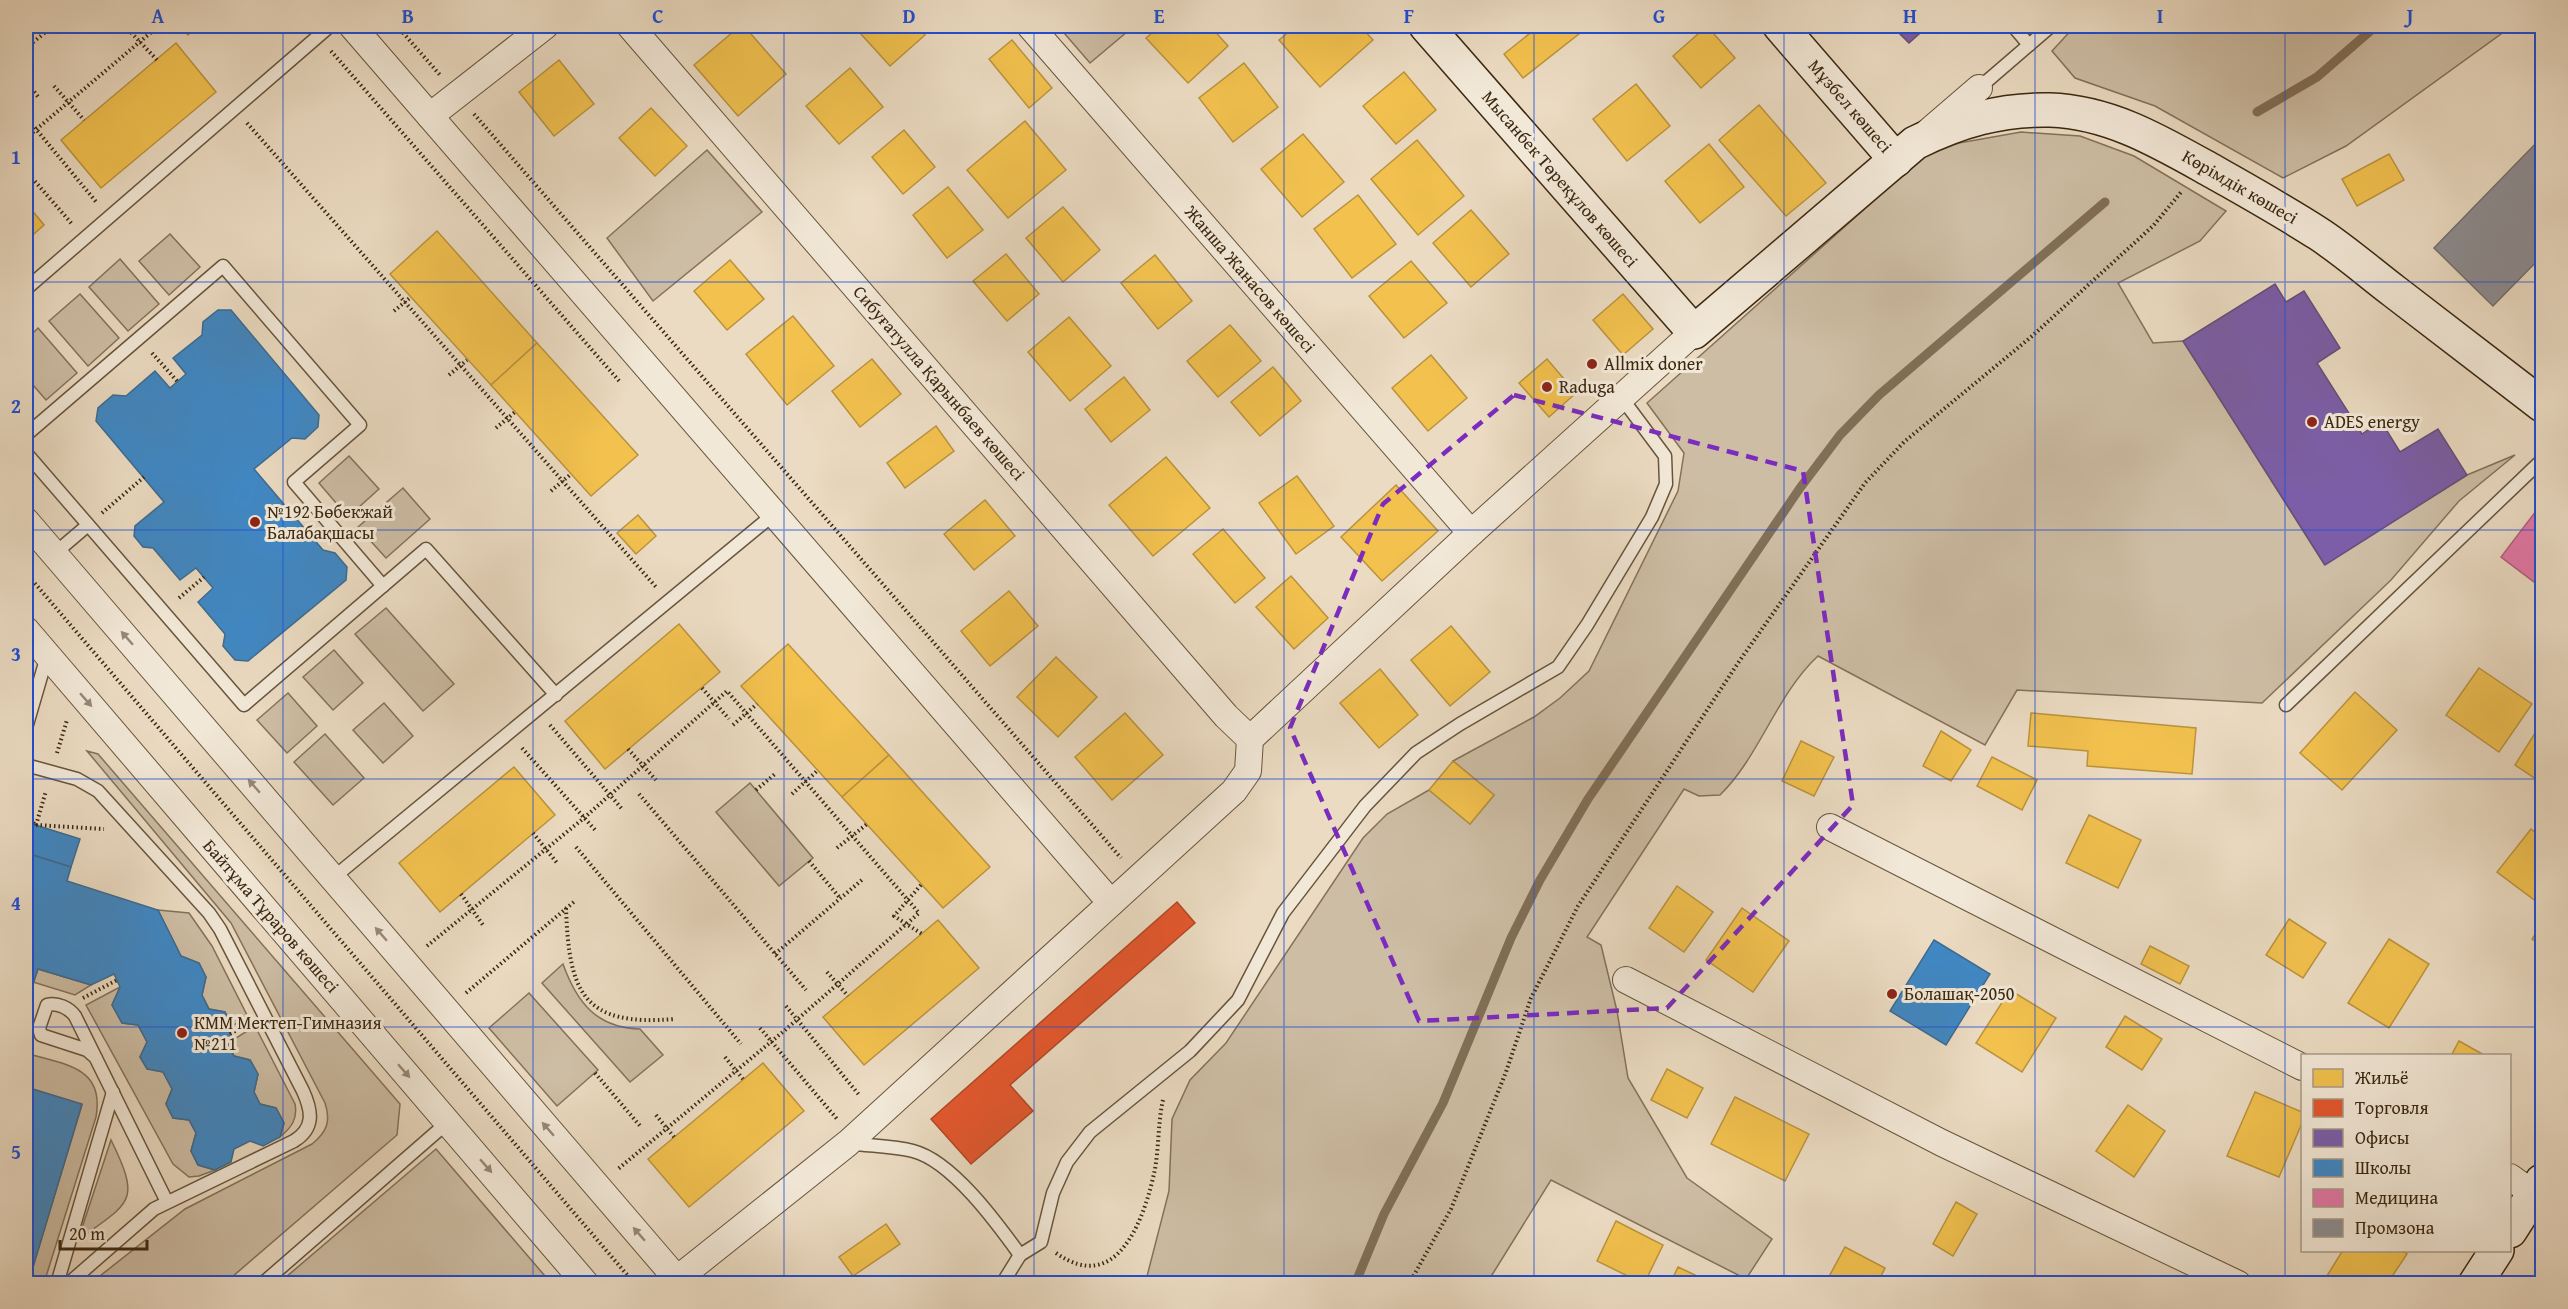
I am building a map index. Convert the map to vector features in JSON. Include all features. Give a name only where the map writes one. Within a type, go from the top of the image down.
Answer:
[{"type":"street","points":[[352,26],[1111,903]]},
{"type":"street","points":[[430,116],[545,26]]},
{"type":"street","name":"Сибуғатулла Қарынбаев көшесі","points":[[630,26],[1218,707],[1250,739]]},
{"type":"street","name":"Жанша Жанасов көшесі","points":[[1030,26],[1471,533]]},
{"type":"street","name":"Мысанбек Төреқұлов көшесі","points":[[1426,26],[1694,332]]},
{"type":"street","name":"Мұзбел көшесі","points":[[1780,26],[1906,151]]},
{"type":"street","points":[[1906,151],[1979,88]]},
{"type":"street","name":"Көрімдік көшесі","points":[[1694,332],[1906,151],[1959,123],[1979,117],[2015,111],[2061,111],[2088,115],[2129,126],[2202,165],[2321,235],[2542,405]]},
{"type":"street","points":[[26,521],[592,1180],[674,1281],[851,1141],[1234,791],[1248,771],[1250,739],[1471,533],[1694,332]]},
{"type":"street","name":"Байтұма Тұраров көшесі","points":[[26,630],[586,1284]]},
{"type":"street","points":[[1830,827],[2301,1066]]},
{"type":"street","points":[[1626,980],[1942,1143],[2238,1284]]},
{"type":"street","points":[[2511,1229],[2532,1188]]},
{"type":"street","points":[[2475,1284],[2496,1252]]},
{"type":"lane","points":[[26,289],[330,26]]},
{"type":"lane","points":[[2013,26],[2029,45]]},
{"type":"lane","points":[[2015,111],[1991,108],[1982,98],[1979,88],[2051,26]]},
{"type":"lane","points":[[26,435],[223,266],[360,424],[294,482],[383,586]]},
{"type":"lane","points":[[1002,1284],[1020,1255],[1041,1242],[1053,1193],[1067,1162],[1090,1132],[1190,1051],[1238,1000],[1283,913],[1365,806],[1416,753],[1460,724],[1558,667],[1652,517],[1666,484],[1665,456],[1621,397]]},
{"type":"lane","points":[[26,453],[244,705],[426,549],[556,694]]},
{"type":"lane","points":[[2286,705],[2542,459]]},
{"type":"lane","points":[[333,878],[774,514]]},
{"type":"lane","points":[[54,554],[88,525]]},
{"type":"lane","points":[[26,728],[47,656]]},
{"type":"lane","points":[[26,765],[87,784],[98,791],[209,913],[220,929],[303,1091],[311,1115],[309,1127],[294,1141],[154,1209],[68,1284]]},
{"type":"lane","points":[[96,1058],[87,1050],[40,1035],[39,1028],[47,1005],[54,1004],[65,1008],[75,1016],[96,1058],[113,1092],[167,1202]]},
{"type":"lane","points":[[57,1284],[113,1092]]},
{"type":"lane","points":[[262,1284],[448,1122]]},
{"type":"lane","points":[[851,1141],[914,1151],[944,1168],[984,1206],[1020,1255]]},
{"type":"path","points":[[26,48],[53,26]]},
{"type":"path","points":[[125,26],[157,60]]},
{"type":"path","points":[[26,138],[155,29],[152,26]]},
{"type":"path","points":[[397,26],[1139,878]]},
{"type":"path","points":[[26,81],[39,98]]},
{"type":"path","points":[[54,86],[84,120]]},
{"type":"path","points":[[234,109],[669,602]]},
{"type":"path","points":[[26,117],[109,217]]},
{"type":"path","points":[[1409,1284],[1451,1209],[1506,1072],[1531,998],[1578,906],[1744,653],[1865,483],[1904,442],[2031,337],[2153,226],[2202,165]]},
{"type":"path","points":[[26,171],[85,238]]},
{"type":"path","points":[[394,311],[411,297]]},
{"type":"path","points":[[139,338],[177,381]]},
{"type":"path","points":[[449,375],[468,360]]},
{"type":"path","points":[[496,428],[515,412]]},
{"type":"path","points":[[551,491],[571,474]]},
{"type":"path","points":[[88,525],[144,477]]},
{"type":"path","points":[[26,573],[635,1284]]},
{"type":"path","points":[[163,612],[204,577]]},
{"type":"path","points":[[702,688],[729,719]]},
{"type":"path","points":[[406,963],[584,818],[727,691],[908,900],[919,914],[667,1128],[592,1180]]},
{"type":"path","points":[[733,725],[757,704]]},
{"type":"path","points":[[537,710],[622,809]]},
{"type":"path","points":[[509,733],[596,831]]},
{"type":"path","points":[[628,749],[656,780]]},
{"type":"path","points":[[792,794],[818,770]]},
{"type":"path","points":[[756,790],[775,774]]},
{"type":"path","points":[[639,794],[806,990]]},
{"type":"path","points":[[26,811],[36,825],[134,831]]},
{"type":"path","points":[[837,848],[867,824]]},
{"type":"path","points":[[533,833],[557,863]]},
{"type":"path","points":[[576,847],[741,1044]]},
{"type":"path","points":[[808,861],[840,898]]},
{"type":"path","points":[[775,954],[863,879]]},
{"type":"path","points":[[921,885],[894,916],[922,934]]},
{"type":"path","points":[[461,894],[483,925]]},
{"type":"path","points":[[465,993],[575,901]]},
{"type":"path","points":[[566,908],[568,951],[575,977],[588,999],[602,1012],[620,1018],[643,1022],[675,1019]]},
{"type":"path","points":[[827,972],[848,996]]},
{"type":"path","points":[[65,1008],[117,980]]},
{"type":"path","points":[[786,1006],[877,1116]]},
{"type":"path","points":[[760,1028],[851,1141]]},
{"type":"path","points":[[725,1057],[743,1079]]},
{"type":"path","points":[[595,1073],[641,1127]]},
{"type":"path","points":[[1041,1242],[1068,1262],[1085,1266],[1103,1265],[1115,1258],[1133,1230],[1150,1191],[1165,1090]]},
{"type":"path","points":[[656,1115],[674,1137]]},
{"type":"highlighted area","points":[[1514,395],[1803,471],[1853,805],[1667,1008],[1419,1021],[1290,728],[1383,504]]},
{"type":"shaded area","points":[[1058,26],[1134,26],[1090,63]]},
{"type":"shaded area","points":[[2075,26],[2512,26],[2346,146],[2283,178],[2155,106],[2075,78],[2052,51]]},
{"type":"shaded area","points":[[2021,132],[2080,136],[2134,156],[2226,211],[2200,241],[2118,283],[2153,343],[2183,341],[2324,564],[2467,475],[2515,455],[2459,501],[2391,580],[2262,703],[2017,690],[1985,745],[1818,656],[1791,689],[1746,762],[1720,795],[1699,796],[1684,789],[1587,937],[1601,945],[1617,1011],[1628,1078],[1687,1178],[1772,1239],[1746,1279],[1551,1180],[1487,1283],[1145,1284],[1169,1191],[1172,1119],[1190,1080],[1226,1043],[1363,838],[1387,814],[1429,790],[1470,824],[1494,795],[1453,761],[1534,717],[1560,698],[1589,671],[1678,491],[1684,453],[1647,403],[1924,156],[1959,143]]},
{"type":"shaded area","points":[[707,150],[762,212],[653,301],[607,238]]},
{"type":"shaded area","points":[[170,234],[200,267],[169,295],[139,261]]},
{"type":"shaded area","points":[[120,259],[159,304],[128,331],[89,287]]},
{"type":"shaded area","points":[[80,294],[119,338],[88,366],[49,321]]},
{"type":"shaded area","points":[[38,328],[77,373],[46,400],[26,377],[26,340]]},
{"type":"shaded area","points":[[349,456],[379,489],[348,517],[319,483]]},
{"type":"shaded area","points":[[403,488],[430,519],[386,558],[358,527]]},
{"type":"shaded area","points":[[386,608],[454,684],[423,711],[355,634]]},
{"type":"shaded area","points":[[334,650],[363,683],[333,710],[303,677]]},
{"type":"shaded area","points":[[288,693],[317,726],[287,753],[257,720]]},
{"type":"shaded area","points":[[384,703],[413,736],[383,763],[353,730]]},
{"type":"shaded area","points":[[325,734],[364,778],[333,805],[294,762]]},
{"type":"shaded area","points":[[87,751],[98,754],[400,1104],[397,1135],[225,1283],[91,1283],[185,1209],[312,1144],[326,1126],[327,1109],[231,923]]},
{"type":"shaded area","points":[[750,783],[813,858],[779,886],[716,812]]},
{"type":"shaded area","points":[[158,910],[189,913],[212,946],[248,1017],[232,1026],[225,1012],[209,1009],[202,995],[206,977],[199,963],[181,956]]},
{"type":"shaded area","points":[[563,964],[575,990],[591,1011],[612,1024],[640,1029],[663,1055],[630,1082],[542,983]]},
{"type":"shaded area","points":[[38,969],[91,985],[75,995],[33,982]]},
{"type":"shaded area","points":[[120,987],[112,1005],[122,1023],[138,1025],[147,1042],[140,1057],[147,1068],[163,1072],[172,1089],[166,1104],[173,1118],[189,1120],[196,1133],[191,1151],[198,1165],[215,1170],[189,1177],[173,1164],[86,1005]]},
{"type":"shaded area","points":[[529,993],[598,1070],[557,1106],[489,1028]]},
{"type":"shaded area","points":[[255,1026],[295,1104],[293,1123],[280,1137],[284,1123],[276,1108],[260,1104],[254,1092],[258,1074],[250,1060],[234,1056],[228,1043]]},
{"type":"shaded area","points":[[26,1053],[79,1070],[94,1087],[97,1100],[96,1117],[44,1283],[28,1283],[82,1105],[26,1087]]},
{"type":"shaded area","points":[[111,1140],[126,1177],[128,1189],[126,1199],[109,1217],[78,1240]]},
{"type":"shaded area","points":[[436,1149],[551,1283],[279,1283]]},
{"type":"building: Жильё","points":[[179,26],[198,26],[188,35]]},
{"type":"building: Жильё","points":[[740,26],[744,26],[786,74],[738,116],[694,65]]},
{"type":"building: Жильё","points":[[869,26],[917,26],[925,35],[890,66],[860,33]]},
{"type":"building: Жильё","points":[[1160,26],[1210,26],[1228,46],[1188,83],[1146,38]]},
{"type":"building: Жильё","points":[[1296,26],[1360,26],[1373,40],[1320,87],[1279,40]]},
{"type":"building: Жильё","points":[[1539,26],[1589,26],[1523,78],[1504,54]]},
{"type":"building: Жильё","points":[[1707,26],[1735,58],[1701,88],[1673,56]]},
{"type":"building: Жильё","points":[[1012,40],[1052,88],[1029,108],[989,59]]},
{"type":"building: Жильё","points":[[176,43],[216,92],[101,188],[61,140]]},
{"type":"building: Жильё","points":[[559,60],[594,104],[554,136],[519,92]]},
{"type":"building: Жильё","points":[[1244,63],[1278,107],[1233,142],[1199,98]]},
{"type":"building: Жильё","points":[[850,68],[883,107],[839,144],[806,106]]},
{"type":"building: Жильё","points":[[1404,72],[1436,110],[1396,144],[1363,106]]},
{"type":"building: Жильё","points":[[1636,84],[1670,126],[1627,161],[1593,119]]},
{"type":"building: Жильё","points":[[1759,105],[1826,183],[1786,216],[1719,140]]},
{"type":"building: Жильё","points":[[651,108],[687,146],[655,176],[619,138]]},
{"type":"building: Жильё","points":[[1025,121],[1066,170],[1008,218],[967,170]]},
{"type":"building: Жильё","points":[[904,130],[935,167],[903,194],[872,157]]},
{"type":"building: Жильё","points":[[1303,134],[1344,182],[1302,217],[1261,169]]},
{"type":"building: Жильё","points":[[1417,140],[1464,196],[1418,235],[1371,179]]},
{"type":"building: Жильё","points":[[1709,144],[1744,187],[1700,223],[1665,181]]},
{"type":"building: Жильё","points":[[2389,154],[2404,180],[2357,206],[2342,179]]},
{"type":"building: Жильё","points":[[948,187],[983,230],[947,258],[913,215]]},
{"type":"building: Жильё","points":[[1358,195],[1396,244],[1352,278],[1314,229]]},
{"type":"building: Жильё","points":[[26,203],[44,225],[26,241]]},
{"type":"building: Жильё","points":[[1063,207],[1100,250],[1063,282],[1026,238]]},
{"type":"building: Жильё","points":[[1471,210],[1509,254],[1471,287],[1433,243]]},
{"type":"building: Жильё","points":[[437,231],[537,343],[491,385],[390,274]]},
{"type":"building: Жильё","points":[[1006,254],[1039,294],[1007,321],[973,281]]},
{"type":"building: Жильё","points":[[1155,255],[1192,301],[1158,329],[1121,283]]},
{"type":"building: Жильё","points":[[730,260],[764,299],[727,330],[694,291]]},
{"type":"building: Жильё","points":[[1411,261],[1447,303],[1404,338],[1369,296]]},
{"type":"building: Жильё","points":[[1623,294],[1653,329],[1623,355],[1593,320]]},
{"type":"building: Жильё","points":[[793,316],[834,366],[787,405],[746,354]]},
{"type":"building: Жильё","points":[[1069,317],[1111,366],[1070,401],[1028,352]]},
{"type":"building: Жильё","points":[[1230,325],[1261,361],[1218,397],[1187,361]]},
{"type":"building: Жильё","points":[[537,343],[638,455],[591,496],[491,385]]},
{"type":"building: Жильё","points":[[1431,355],[1467,398],[1428,431],[1392,388]]},
{"type":"building: Жильё","points":[[872,359],[901,394],[860,427],[832,391]]},
{"type":"building: Жильё","points":[[1547,359],[1576,393],[1549,417],[1519,383]]},
{"type":"building: Жильё","points":[[1273,367],[1301,401],[1260,436],[1231,402]]},
{"type":"building: Жильё","points":[[1124,377],[1150,410],[1111,442],[1085,409]]},
{"type":"building: Жильё","points":[[936,426],[954,451],[905,488],[887,463]]},
{"type":"building: Жильё","points":[[1166,457],[1210,508],[1153,556],[1109,505]]},
{"type":"building: Жильё","points":[[1297,476],[1334,526],[1296,554],[1259,503]]},
{"type":"building: Жильё","points":[[1396,485],[1438,531],[1382,581],[1341,537]]},
{"type":"building: Жильё","points":[[985,500],[1015,536],[974,570],[944,534]]},
{"type":"building: Жильё","points":[[638,515],[656,536],[636,554],[617,533]]},
{"type":"building: Жильё","points":[[1223,529],[1265,578],[1235,603],[1193,554]]},
{"type":"building: Жильё","points":[[1291,576],[1328,618],[1294,649],[1256,607]]},
{"type":"building: Жильё","points":[[1009,591],[1038,626],[990,666],[961,631]]},
{"type":"building: Жильё","points":[[679,624],[720,672],[605,769],[565,721]]},
{"type":"building: Жильё","points":[[1451,626],[1490,672],[1450,706],[1411,660]]},
{"type":"building: Жильё","points":[[788,644],[889,755],[842,797],[741,686]]},
{"type":"building: Жильё","points":[[1056,657],[1097,697],[1058,737],[1017,697]]},
{"type":"building: Жильё","points":[[2479,668],[2532,704],[2499,752],[2446,715]]},
{"type":"building: Жильё","points":[[1380,669],[1418,715],[1379,748],[1340,703]]},
{"type":"building: Жильё","points":[[2355,692],[2397,730],[2342,790],[2300,753]]},
{"type":"building: Жильё","points":[[1125,713],[1163,755],[1112,800],[1075,757]]},
{"type":"building: Жильё","points":[[2031,713],[2196,728],[2192,774],[2087,766],[2088,751],[2028,746]]},
{"type":"building: Жильё","points":[[2542,722],[2542,783],[2515,765]]},
{"type":"building: Жильё","points":[[1941,731],[1971,750],[1951,781],[1923,766]]},
{"type":"building: Жильё","points":[[1801,741],[1834,757],[1814,796],[1782,781]]},
{"type":"building: Жильё","points":[[889,755],[990,867],[943,908],[842,797]]},
{"type":"building: Жильё","points":[[1992,757],[2037,780],[2022,810],[1977,786]]},
{"type":"building: Жильё","points":[[1453,761],[1494,795],[1470,824],[1429,790]]},
{"type":"building: Жильё","points":[[514,767],[555,815],[440,912],[399,863]]},
{"type":"building: Жильё","points":[[2089,815],[2141,840],[2118,888],[2066,863]]},
{"type":"building: Жильё","points":[[2531,829],[2542,838],[2541,905],[2497,872]]},
{"type":"building: Жильё","points":[[1677,886],[1713,912],[1684,952],[1649,928]]},
{"type":"building: Жильё","points":[[1742,908],[1789,941],[1753,992],[1706,960]]},
{"type":"building: Жильё","points":[[2289,919],[2326,943],[2303,978],[2266,955]]},
{"type":"building: Жильё","points":[[938,920],[979,968],[864,1065],[823,1017]]},
{"type":"building: Жильё","points":[[2542,924],[2542,946],[2532,939]]},
{"type":"building: Жильё","points":[[2389,939],[2429,964],[2389,1028],[2348,1003]]},
{"type":"building: Жильё","points":[[2150,946],[2189,966],[2180,984],[2141,964]]},
{"type":"building: Жильё","points":[[2010,990],[2056,1018],[2022,1072],[1976,1043]]},
{"type":"building: Жильё","points":[[2125,1016],[2162,1039],[2142,1070],[2106,1047]]},
{"type":"building: Жильё","points":[[2459,1041],[2482,1054],[2452,1054]]},
{"type":"building: Жильё","points":[[763,1063],[804,1111],[689,1207],[648,1159]]},
{"type":"building: Жильё","points":[[1667,1069],[1703,1088],[1687,1118],[1651,1100]]},
{"type":"building: Жильё","points":[[2255,1092],[2301,1112],[2301,1125],[2279,1177],[2227,1156]]},
{"type":"building: Жильё","points":[[1735,1097],[1809,1134],[1785,1181],[1711,1144]]},
{"type":"building: Жильё","points":[[2128,1105],[2165,1131],[2134,1177],[2096,1151]]},
{"type":"building: Жильё","points":[[1956,1202],[1977,1214],[1953,1256],[1933,1244]]},
{"type":"building: Жильё","points":[[1616,1221],[1663,1245],[1644,1284],[1597,1261]]},
{"type":"building: Жильё","points":[[886,1224],[900,1244],[853,1276],[839,1257]]},
{"type":"building: Жильё","points":[[1845,1247],[1885,1268],[1877,1284],[1825,1284]]},
{"type":"building: Жильё","points":[[2342,1252],[2404,1252],[2407,1254],[2387,1284],[2332,1284],[2325,1279]]},
{"type":"building: Жильё","points":[[1678,1267],[1712,1283],[1670,1284]]},
{"type":"building: Торговля","points":[[1177,902],[1195,923],[1010,1085],[1033,1111],[971,1164],[931,1119]]},
{"type":"building: Офисы","points":[[1892,26],[1928,26],[1909,43]]},
{"type":"building: Офисы","points":[[2275,284],[2286,302],[2304,291],[2340,348],[2317,363],[2362,434],[2381,421],[2400,452],[2438,429],[2467,475],[2325,565],[2183,341]]},
{"type":"building: Школы","points":[[218,310],[231,310],[319,415],[318,427],[305,439],[292,438],[254,469],[323,550],[335,553],[347,567],[346,580],[248,661],[235,660],[223,646],[225,634],[198,602],[213,588],[196,568],[180,580],[153,548],[143,547],[134,536],[135,526],[164,502],[96,421],[98,408],[113,395],[126,396],[155,371],[170,388],[186,374],[173,358],[202,335],[203,322]]},
{"type":"building: Школы","points":[[26,822],[80,839],[71,867],[26,853]]},
{"type":"building: Школы","points":[[26,853],[71,867],[67,881],[158,910],[181,956],[199,963],[206,977],[202,995],[209,1009],[225,1012],[232,1026],[228,1043],[234,1056],[250,1060],[258,1074],[254,1092],[260,1104],[276,1108],[284,1123],[280,1137],[263,1146],[250,1141],[234,1149],[231,1162],[215,1170],[198,1165],[191,1151],[196,1133],[189,1120],[173,1118],[166,1104],[172,1089],[163,1072],[147,1069],[140,1057],[147,1042],[138,1025],[122,1023],[112,1005],[120,987],[114,974],[91,985],[38,969],[26,1006]]},
{"type":"building: Школы","points":[[1934,940],[1990,974],[1946,1045],[1890,1011]]},
{"type":"building: Школы","points":[[26,1087],[82,1104],[28,1284],[26,1284]]},
{"type":"building: Медицина","points":[[2536,511],[2542,516],[2542,588],[2501,557]]},
{"type":"building: Промзона","points":[[2542,137],[2542,256],[2493,306],[2434,248]]},
{"type":"waterway","points":[[2257,112],[2317,77],[2376,26]]},
{"type":"waterway","points":[[1355,1284],[1384,1214],[1443,1103],[1511,938],[1540,880],[1588,799],[1800,488],[1840,435],[1879,395],[2105,202]]},
{"type":"place","name":"Allmix doner","points":[[1592,364]]},
{"type":"place","name":"Raduga","points":[[1547,387]]},
{"type":"place","name":"ADES energy","points":[[2312,422]]},
{"type":"place","name":"№192 Бөбекжай Балабақшасы","points":[[255,522]]},
{"type":"place","name":"Болашақ-2050","points":[[1892,994]]},
{"type":"place","name":"КММ Мектеп-Гимназия №211","points":[[182,1033]]}]
